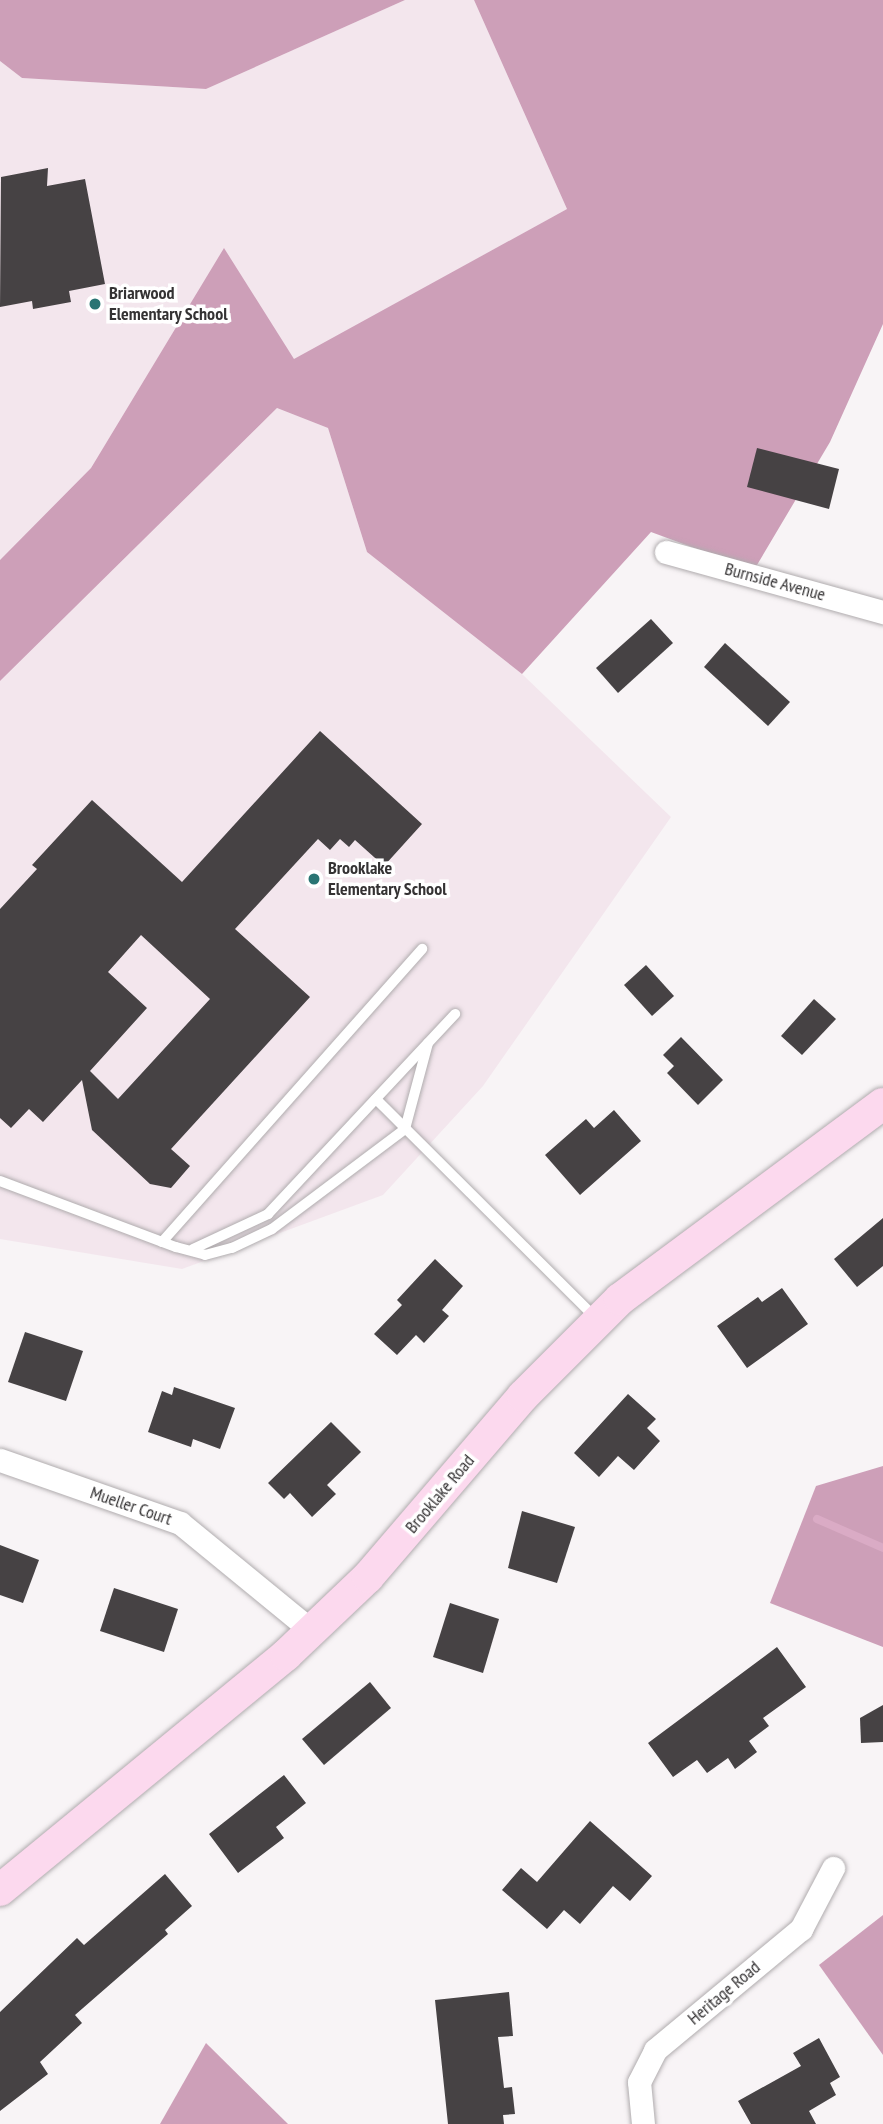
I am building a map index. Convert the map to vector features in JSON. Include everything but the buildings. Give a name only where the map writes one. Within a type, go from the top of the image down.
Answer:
[{"type":"street","name":"Burnside Avenue","points":[[666,552],[883,612]]},
{"type":"street","name":"Brooklake Road","points":[[0,1890],[312,1631],[368,1577],[523,1396],[598,1320],[883,1104]]},
{"type":"street","name":"Mueller Court","points":[[0,1460],[180,1523],[312,1631]]},
{"type":"street","name":"Heritage Road","points":[[643,2124],[639,2082],[655,2050],[801,1929],[833,1868]]},
{"type":"lane","points":[[162,1242],[422,949]]},
{"type":"lane","points":[[193,1249],[268,1214],[455,1014]]},
{"type":"lane","points":[[0,1181],[162,1242],[193,1249],[205,1255],[272,1229],[405,1129],[428,1043]]},
{"type":"lane","points":[[376,1099],[598,1320]]},
{"type":"shaded area","points":[[0,0],[405,0],[206,89],[22,78],[0,61]]},
{"type":"shaded area","name":"Briarwood Elementary School","points":[[405,0],[474,0],[567,209],[294,360],[224,249],[91,468],[0,560],[0,61],[22,78],[206,89]]},
{"type":"shaded area","points":[[474,0],[883,0],[883,324],[830,442],[754,570],[651,532],[522,674],[367,552],[328,428],[277,408],[0,681],[0,560],[91,468],[224,248],[294,359],[567,209]]},
{"type":"shaded area","name":"Brooklake Elementary School","points":[[277,408],[328,428],[367,552],[522,674],[671,817],[483,1086],[383,1195],[182,1269],[0,1239],[0,681]]},
{"type":"shaded area","points":[[883,1466],[883,1647],[770,1603],[816,1486]]},
{"type":"shaded area","points":[[883,1915],[883,2055],[819,1965]]},
{"type":"shaded area","points":[[206,2043],[288,2124],[160,2124]]},
{"type":"waterway","points":[[817,1519],[883,1548]]},
{"type":"place","name":"Briarwood Elementary School","points":[[95,304]]},
{"type":"place","name":"Brooklake Elementary School","points":[[314,879]]}]
